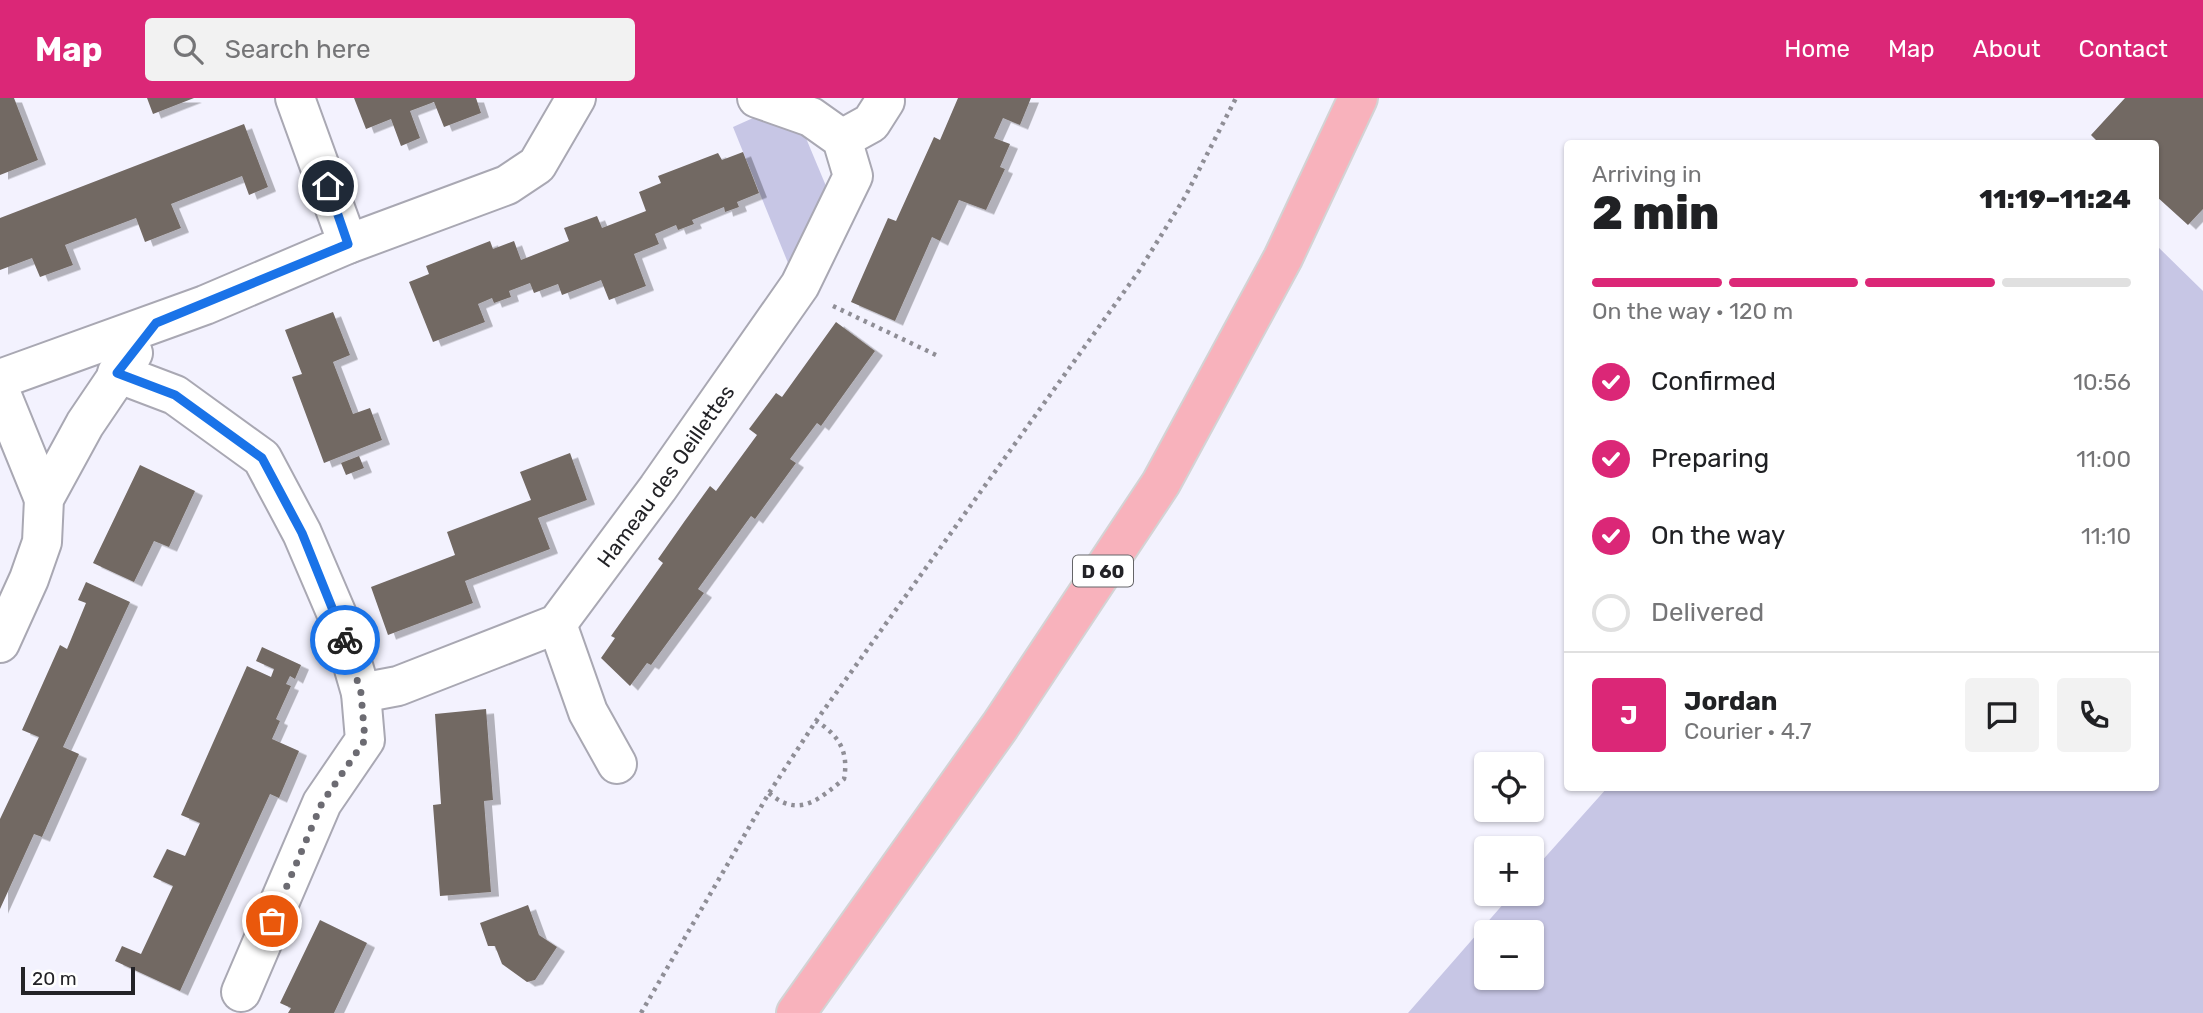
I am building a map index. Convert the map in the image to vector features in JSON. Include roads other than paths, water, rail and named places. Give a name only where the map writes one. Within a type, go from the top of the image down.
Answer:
[{"type":"main road","name":"D 60","points":[[796,1013],[1000,726],[1161,483],[1283,258],[1358,98]]},
{"type":"street","points":[[295,98],[348,244]]},
{"type":"street","points":[[0,379],[156,323],[348,244],[507,185],[537,165],[576,98]]},
{"type":"street","points":[[757,98],[811,117],[842,139],[871,123],[885,101]]},
{"type":"street","name":"Hameau des Oeillettes","points":[[557,624],[800,285],[853,176],[842,139]]},
{"type":"street","points":[[44,499],[117,373],[156,323]]},
{"type":"street","points":[[117,373],[175,395],[262,458],[302,533],[341,624],[361,693],[365,740],[322,803],[241,992]]},
{"type":"street","points":[[0,391],[44,499],[42,542],[29,579],[0,643]]},
{"type":"street","points":[[361,693],[398,686],[557,624],[588,712],[617,764]]}]
